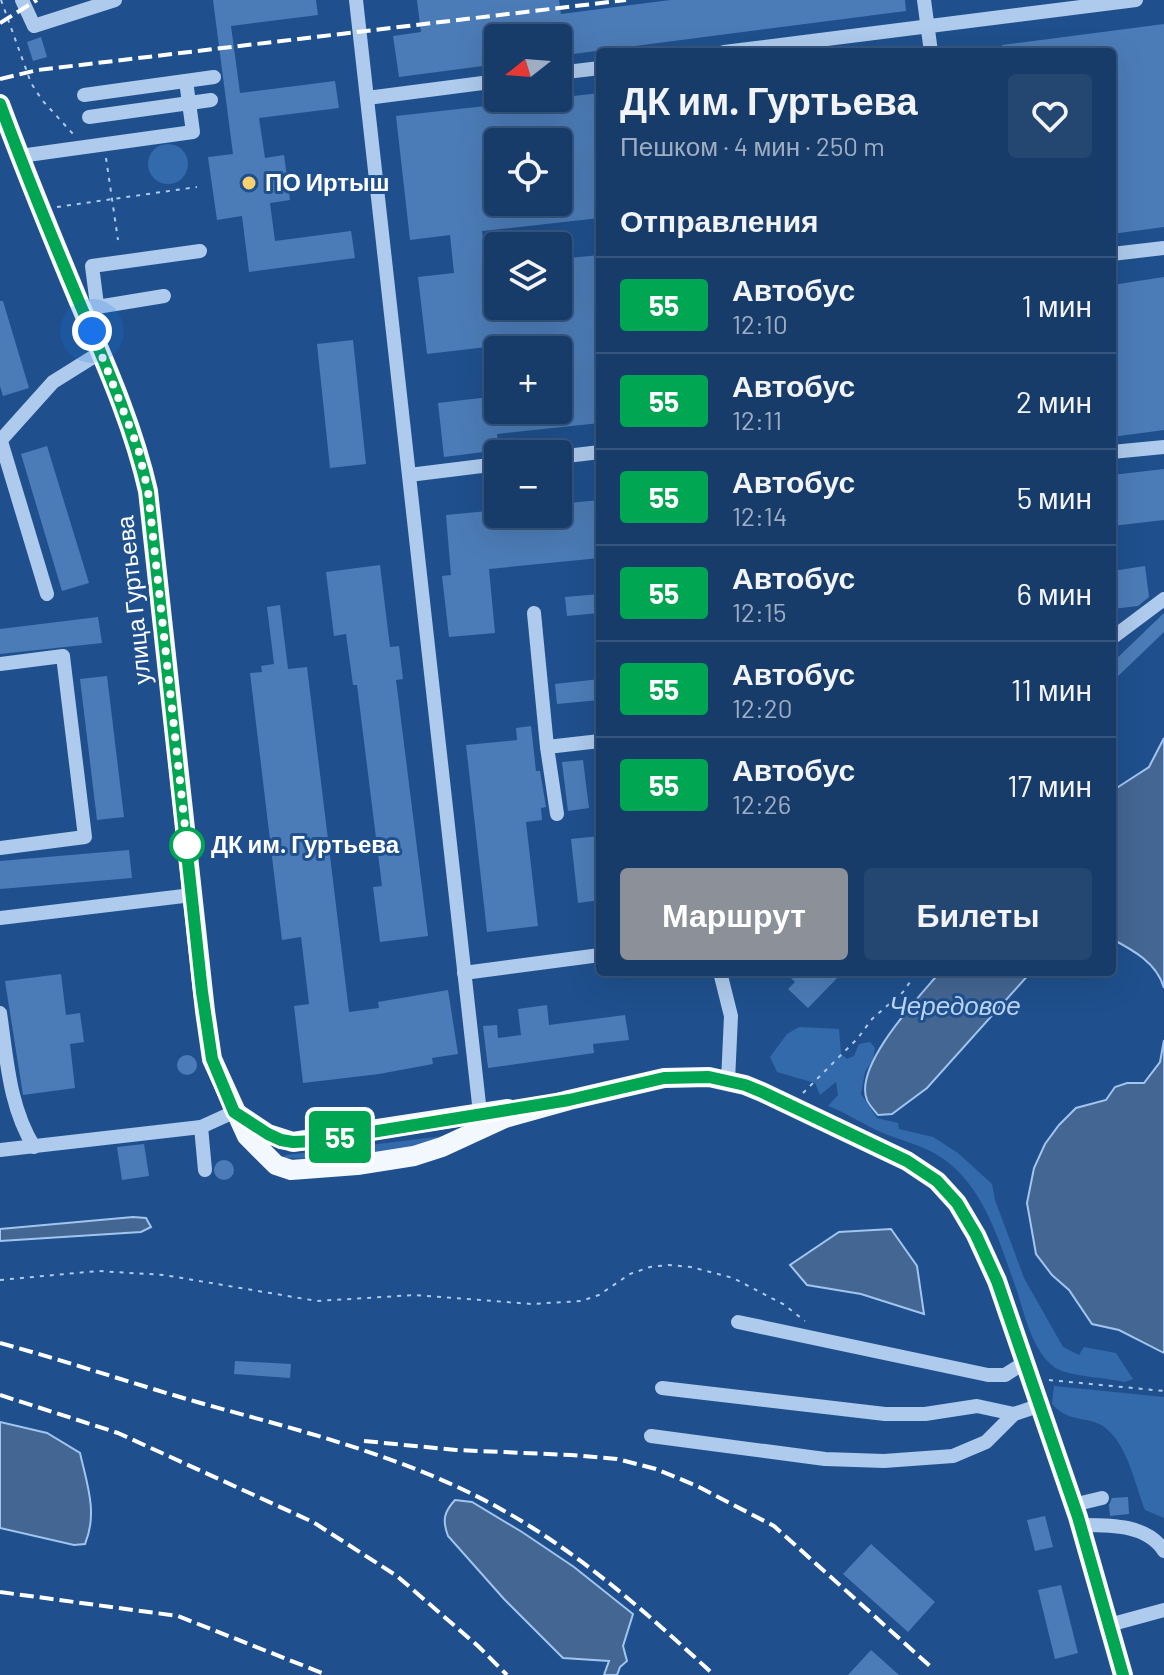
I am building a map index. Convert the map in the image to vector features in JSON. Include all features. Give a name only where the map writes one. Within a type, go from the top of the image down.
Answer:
[{"type":"main road","name":"улица Гуртьева","points":[[0,104],[4,130],[20,156],[90,308],[101,352],[138,448],[148,491],[199,973],[212,1059],[247,1136],[276,1165],[291,1170],[357,1165],[414,1156],[442,1147],[505,1118],[569,1100]]},
{"type":"main road","points":[[234,1112],[268,1134],[293,1142],[569,1100],[664,1078],[709,1077],[745,1085],[907,1161],[937,1181],[957,1203],[997,1281],[1080,1525],[1123,1675]]},
{"type":"street","points":[[22,0],[34,26],[115,0]]},
{"type":"street","points":[[356,0],[480,1113]]},
{"type":"street","points":[[924,0],[930,48]]},
{"type":"street","points":[[755,48],[1136,0]]},
{"type":"street","points":[[572,71],[596,68]]},
{"type":"street","points":[[84,95],[214,77]]},
{"type":"street","points":[[20,156],[193,132],[186,81]]},
{"type":"street","points":[[367,98],[484,83]]},
{"type":"street","points":[[89,117],[211,100]]},
{"type":"street","points":[[1116,254],[1164,248]]},
{"type":"street","points":[[164,296],[90,308],[92,266],[200,251]]},
{"type":"street","points":[[47,594],[0,440],[53,382],[101,352]]},
{"type":"street","points":[[1116,452],[1164,447]]},
{"type":"street","points":[[572,455],[596,452]]},
{"type":"street","points":[[409,475],[484,466]]},
{"type":"street","points":[[1116,635],[1164,599]]},
{"type":"street","points":[[534,613],[557,814]]},
{"type":"street","points":[[0,664],[63,656],[85,837],[0,848]]},
{"type":"street","points":[[547,747],[596,741]]},
{"type":"street","points":[[0,918],[192,895]]},
{"type":"street","points":[[464,973],[596,956]]},
{"type":"street","points":[[721,976],[731,1016],[728,1081]]},
{"type":"street","points":[[0,1013],[16,1111],[34,1147]]},
{"type":"street","points":[[0,1150],[201,1127],[234,1112]]},
{"type":"street","points":[[201,1127],[205,1170]]},
{"type":"street","points":[[738,1322],[988,1375],[1005,1375],[1024,1363]]},
{"type":"street","points":[[662,1388],[885,1414],[925,1414],[977,1406],[1014,1414]]},
{"type":"street","points":[[651,1436],[825,1459],[884,1461],[953,1456],[986,1442],[1014,1414],[1041,1405]]},
{"type":"street","points":[[1073,1505],[1102,1498]]},
{"type":"street","points":[[1080,1525],[1116,1525],[1141,1532],[1158,1542],[1164,1551]]},
{"type":"street","points":[[1109,1625],[1164,1610]]},
{"type":"path","points":[[1,0],[26,72],[37,92],[72,134],[95,146],[106,158],[118,240]]},
{"type":"path","points":[[52,207],[197,187]]},
{"type":"path","points":[[813,1082],[858,1038],[872,1019],[903,992],[914,976]]},
{"type":"path","points":[[0,1280],[98,1271],[164,1275],[317,1301],[414,1295],[532,1304],[581,1301],[599,1295],[630,1274],[668,1265],[705,1271],[758,1289],[804,1320],[815,1339]]},
{"type":"path","points":[[1032,1383],[1043,1380],[1164,1391]]},
{"type":"shaded area","points":[[168,144],[182,150],[188,164],[182,178],[168,184],[154,178],[148,164],[154,150]]},
{"type":"shaded area","points":[[799,1027],[839,1029],[841,1054],[847,1059],[854,1056],[859,1044],[870,1042],[875,1048],[865,1072],[861,1094],[877,1118],[898,1123],[899,1129],[933,1137],[958,1153],[992,1184],[1024,1278],[1063,1347],[1079,1355],[1084,1347],[1116,1353],[1133,1379],[1125,1382],[1067,1373],[1046,1360],[1030,1332],[996,1232],[965,1179],[934,1153],[828,1106],[838,1095],[836,1082],[820,1095],[815,1083],[777,1072],[770,1057],[787,1034]]},
{"type":"shaded area","points":[[444,1136],[441,1143],[329,1159],[283,1158],[286,1155]]},
{"type":"shaded area","points":[[1054,1386],[1164,1397],[1164,1518],[1145,1510],[1127,1458],[1112,1434],[1103,1426],[1057,1409],[1052,1404]]},
{"type":"water","points":[[1164,738],[1164,988],[1150,964],[1116,941],[1116,788],[1149,767]]},
{"type":"water","name":"Чередовое","points":[[937,976],[1027,976],[927,1088],[892,1114],[878,1115],[867,1100],[865,1086],[878,1051]]},
{"type":"water","points":[[1164,1040],[1164,1353],[1119,1330],[1092,1324],[1069,1290],[1036,1254],[1027,1203],[1034,1168],[1045,1144],[1059,1125],[1076,1108],[1106,1100],[1115,1087],[1144,1083],[1160,1062]]},
{"type":"water","points":[[146,1218],[151,1227],[141,1232],[0,1241],[0,1229]]},
{"type":"water","points":[[891,1229],[917,1266],[924,1314],[861,1294],[807,1285],[790,1265],[839,1232]]},
{"type":"water","points":[[0,1422],[47,1433],[80,1453],[91,1510],[85,1544],[74,1545],[0,1528]]},
{"type":"water","points":[[455,1500],[472,1502],[522,1532],[574,1567],[633,1614],[623,1646],[627,1661],[617,1675],[604,1675],[609,1661],[563,1658],[504,1599],[448,1536],[445,1516]]},
{"type":"building","points":[[213,0],[316,0],[318,15],[231,26],[240,93],[335,81],[339,108],[259,118],[265,158],[284,155],[290,200],[270,203],[275,241],[351,231],[355,258],[249,272],[242,216],[217,220],[208,157],[233,154]]},
{"type":"building","points":[[417,0],[559,0],[561,14],[670,0],[905,0],[906,11],[620,48],[596,48],[596,51],[572,54],[572,24],[484,24],[484,66],[399,77],[393,36],[421,32]]},
{"type":"building","points":[[1164,24],[1164,227],[1116,233],[1116,48],[1002,48],[1002,45]]},
{"type":"building","points":[[41,37],[47,57],[33,61],[27,42]]},
{"type":"building","points":[[596,93],[596,218],[482,231],[484,320],[572,320],[572,258],[596,255],[596,423],[497,434],[498,440],[484,440],[484,452],[444,457],[438,403],[484,398],[484,424],[572,424],[572,336],[484,336],[484,347],[427,354],[418,277],[454,273],[450,235],[410,240],[396,116],[484,106],[484,112],[572,112],[572,96]]},
{"type":"building","points":[[1164,277],[1164,430],[1116,436],[1116,284]]},
{"type":"building","points":[[0,301],[3,301],[29,388],[3,396],[0,386]]},
{"type":"building","points":[[353,340],[366,464],[330,468],[317,344]]},
{"type":"building","points":[[47,446],[89,583],[62,591],[21,454]]},
{"type":"building","points":[[1164,469],[1164,520],[1116,526],[1116,475]]},
{"type":"building","points":[[596,500],[596,558],[489,569],[495,633],[449,637],[442,576],[451,575],[446,515],[484,511],[484,528],[572,528],[572,503]]},
{"type":"building","points":[[380,565],[390,647],[399,646],[403,679],[396,680],[428,936],[380,942],[373,887],[382,886],[357,685],[353,685],[346,634],[334,636],[326,572]]},
{"type":"building","points":[[1145,566],[1149,597],[1138,606],[1116,609],[1116,570]]},
{"type":"building","points":[[596,594],[596,613],[567,616],[565,597]]},
{"type":"building","points":[[280,605],[288,669],[307,667],[349,1012],[379,1008],[378,1002],[448,990],[458,1054],[432,1058],[433,1064],[303,1083],[294,1006],[309,1004],[301,937],[282,940],[250,673],[262,672],[261,666],[274,664],[267,607]]},
{"type":"building","points":[[1164,613],[1164,632],[1116,678],[1116,659]]},
{"type":"building","points":[[98,617],[102,643],[0,654],[0,629]]},
{"type":"building","points":[[107,676],[124,817],[97,820],[80,679]]},
{"type":"building","points":[[596,679],[596,700],[557,704],[555,684]]},
{"type":"building","points":[[531,726],[536,771],[540,771],[546,807],[541,808],[542,820],[526,822],[538,926],[487,932],[466,745],[517,740],[516,728]]},
{"type":"building","points":[[583,760],[589,808],[568,811],[562,762]]},
{"type":"building","points":[[596,836],[596,901],[578,903],[571,839]]},
{"type":"building","points":[[129,850],[132,878],[0,889],[0,861]]},
{"type":"building","points":[[61,974],[66,1015],[80,1013],[84,1042],[70,1044],[75,1088],[23,1095],[5,981]]},
{"type":"building","points":[[789,976],[839,976],[808,1008],[788,989],[795,982]]},
{"type":"building","points":[[547,1005],[549,1025],[625,1015],[629,1040],[593,1044],[594,1053],[488,1068],[483,1026],[497,1025],[498,1038],[521,1035],[518,1009]]},
{"type":"building","points":[[187,1055],[194,1058],[197,1065],[194,1072],[187,1075],[180,1072],[177,1065],[180,1058]]},
{"type":"building","points":[[144,1144],[149,1176],[122,1180],[117,1147]]},
{"type":"building","points":[[224,1160],[231,1163],[234,1170],[231,1177],[224,1180],[217,1177],[214,1170],[217,1163]]},
{"type":"building","points":[[235,1361],[291,1364],[290,1378],[234,1374]]},
{"type":"building","points":[[1128,1497],[1129,1514],[1110,1516],[1112,1498]]},
{"type":"building","points":[[1045,1516],[1053,1547],[1035,1551],[1027,1520]]},
{"type":"building","points":[[871,1544],[935,1602],[908,1632],[843,1574]]},
{"type":"building","points":[[1061,1585],[1078,1653],[1055,1659],[1038,1590]]},
{"type":"building","points":[[871,1650],[899,1675],[848,1675]]},
{"type":"railway","points":[[0,23],[37,0]]},
{"type":"railway","points":[[0,79],[38,70],[626,0]]},
{"type":"railway","points":[[0,1343],[352,1446],[463,1490],[528,1525],[585,1564],[714,1675]]},
{"type":"railway","points":[[0,1395],[118,1433],[313,1522],[397,1576],[507,1675]]},
{"type":"railway","points":[[364,1441],[456,1450],[617,1459],[656,1469],[697,1486],[774,1526],[931,1667]]},
{"type":"railway","points":[[0,1592],[178,1616],[327,1675]]},
{"type":"bus line","name":"55","points":[[0,104],[40,209],[121,401],[138,448],[148,491],[202,992],[212,1059],[234,1112],[281,1140],[316,1141],[569,1100],[664,1078],[709,1077],[745,1085],[907,1161],[937,1181],[957,1203],[997,1281],[1078,1517],[1123,1675]]},
{"type":"place","name":"ПО Иртыш","points":[[249,183]]},
{"type":"place","name":"ДК им. Гуртьева","points":[[187,845]]},
{"type":"route","points":[[92,331],[138,448],[148,491],[187,845]]}]
